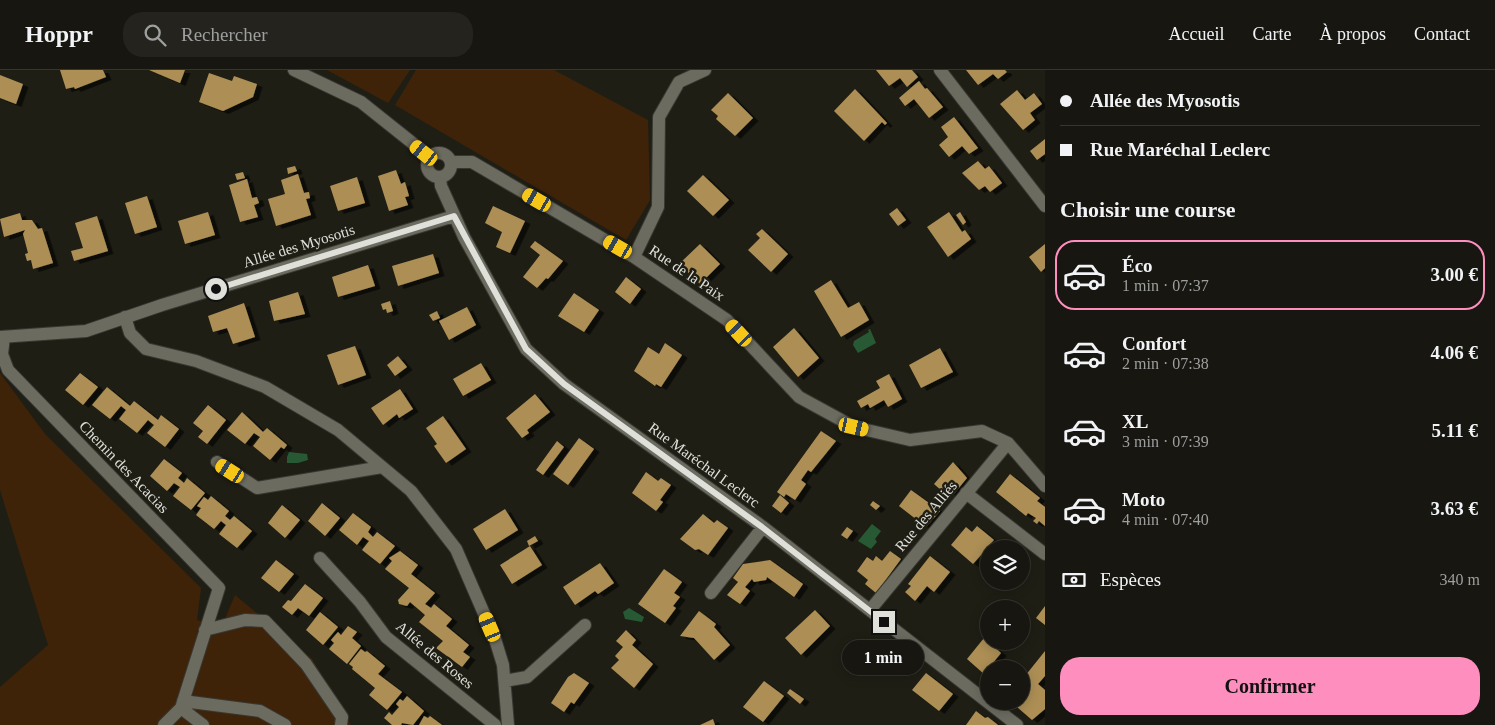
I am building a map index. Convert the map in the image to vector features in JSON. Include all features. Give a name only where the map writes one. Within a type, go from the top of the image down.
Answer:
[{"type":"street","points":[[294,70],[361,102],[430,157]]},
{"type":"street","points":[[634,256],[658,207],[659,117],[679,82],[704,70]]},
{"type":"street","points":[[940,70],[1045,206]]},
{"type":"street","points":[[439,153],[444,154],[451,162],[448,172],[440,177],[430,173],[427,162],[430,157],[439,153]]},
{"type":"street","name":"Rue de la Paix","points":[[451,162],[472,162],[634,256],[727,320],[799,397],[854,427],[910,440],[982,431],[1008,443],[1045,486]]},
{"type":"street","name":"Rue Maréchal Leclerc","points":[[440,177],[440,186],[454,216],[526,349],[564,384],[762,527],[1017,725]]},
{"type":"street","name":"Allée des Myosotis","points":[[2,337],[86,331],[125,317],[454,216]]},
{"type":"street","points":[[125,317],[130,333],[146,349],[196,361],[265,387],[338,430],[411,491],[456,549],[495,639],[505,681],[508,725]]},
{"type":"street","name":"Chemin des Acacias","points":[[2,337],[2,354],[8,370],[219,588],[206,624]]},
{"type":"street","name":"Rue des Alliés","points":[[870,610],[1008,443]]},
{"type":"street","points":[[217,462],[257,488],[382,467]]},
{"type":"street","points":[[966,493],[1045,554]]},
{"type":"street","points":[[711,593],[762,527]]},
{"type":"street","name":"Allée des Roses","points":[[320,558],[360,602],[386,637],[495,725]]},
{"type":"street","points":[[164,725],[182,704],[206,624],[245,620],[265,621],[306,664],[342,717],[341,725]]},
{"type":"street","points":[[505,681],[527,677],[585,625]]},
{"type":"street","points":[[182,704],[203,725]]},
{"type":"street","points":[[182,704],[260,711],[285,725]]},
{"type":"shaded area","points":[[327,70],[410,70],[388,103]]},
{"type":"shaded area","points":[[416,70],[554,70],[648,120],[650,200],[626,240],[395,105]]},
{"type":"shaded area","points":[[870,329],[876,343],[858,353],[853,345],[854,341],[869,332],[868,330]]},
{"type":"shaded area","points":[[0,373],[45,434],[201,588],[197,620],[222,626],[235,595],[312,659],[351,725],[0,725],[0,687],[48,645],[0,490]]},
{"type":"shaded area","points":[[289,452],[307,454],[308,460],[298,463],[287,463]]},
{"type":"shaded area","points":[[872,524],[881,531],[875,539],[877,542],[871,549],[858,541]]},
{"type":"shaded area","points":[[629,608],[644,617],[642,622],[625,619],[623,612]]},
{"type":"building","points":[[60,70],[103,70],[106,77],[75,89],[74,87],[66,89]]},
{"type":"building","points":[[149,70],[185,70],[180,83]]},
{"type":"building","points":[[876,70],[912,70],[918,77],[907,87],[900,78],[889,86]]},
{"type":"building","points":[[966,70],[1005,70],[1007,72],[998,79],[993,74],[978,85]]},
{"type":"building","points":[[209,73],[232,81],[234,76],[257,84],[253,97],[223,111],[199,102]]},
{"type":"building","points":[[0,75],[23,84],[16,104],[0,98]]},
{"type":"building","points":[[919,81],[943,107],[929,118],[914,99],[905,106],[899,98]]},
{"type":"building","points":[[855,89],[887,123],[885,125],[882,122],[864,141],[834,111]]},
{"type":"building","points":[[1017,90],[1025,100],[1034,93],[1042,104],[1030,113],[1035,120],[1023,130],[1000,104]]},
{"type":"building","points":[[728,93],[753,118],[735,136],[716,119],[718,116],[711,110]]},
{"type":"building","points":[[954,117],[978,148],[969,154],[962,146],[949,157],[939,145],[948,137],[941,127]]},
{"type":"building","points":[[1045,139],[1045,154],[1037,160],[1030,151]]},
{"type":"building","points":[[978,161],[985,169],[989,166],[1002,183],[990,192],[985,186],[979,190],[962,173]]},
{"type":"building","points":[[295,166],[297,171],[288,174],[287,168]]},
{"type":"building","points":[[396,170],[401,184],[405,182],[409,196],[405,197],[408,205],[389,211],[378,176]]},
{"type":"building","points":[[243,172],[245,178],[237,180],[235,174]]},
{"type":"building","points":[[298,174],[304,193],[309,192],[310,198],[306,199],[311,215],[276,226],[268,199],[285,194],[281,180]]},
{"type":"building","points":[[703,175],[729,200],[713,216],[687,191]]},
{"type":"building","points":[[357,177],[365,203],[338,211],[330,186]]},
{"type":"building","points":[[247,179],[252,198],[257,197],[259,203],[254,205],[258,217],[240,222],[229,185]]},
{"type":"building","points":[[147,196],[157,227],[135,234],[125,203]]},
{"type":"building","points":[[493,206],[525,221],[510,253],[496,247],[502,232],[485,223]]},
{"type":"building","points":[[897,208],[906,220],[898,226],[889,214]]},
{"type":"building","points":[[208,212],[215,235],[185,244],[178,221]]},
{"type":"building","points":[[949,212],[962,232],[965,230],[971,239],[948,257],[927,227]]},
{"type":"building","points":[[960,212],[966,222],[963,225],[956,215]]},
{"type":"building","points":[[20,213],[22,220],[32,220],[38,229],[42,228],[53,263],[33,269],[31,260],[27,261],[25,254],[28,253],[23,234],[25,230],[4,237],[0,219]]},
{"type":"building","points":[[97,216],[108,251],[74,261],[71,251],[83,248],[75,223]]},
{"type":"building","points":[[762,229],[788,254],[771,272],[748,250],[760,238],[756,234]]},
{"type":"building","points":[[535,241],[563,261],[548,279],[546,278],[537,288],[523,277],[540,255],[530,247]]},
{"type":"building","points":[[700,244],[720,264],[700,284],[679,264]]},
{"type":"building","points":[[1045,244],[1045,268],[1041,272],[1029,257]]},
{"type":"building","points":[[433,254],[439,273],[398,286],[392,266]]},
{"type":"building","points":[[368,265],[375,286],[338,297],[332,277]]},
{"type":"building","points":[[626,277],[641,289],[630,304],[615,292]]},
{"type":"building","points":[[831,280],[848,308],[859,302],[869,320],[841,337],[814,291]]},
{"type":"building","points":[[298,292],[305,314],[274,321],[269,301]]},
{"type":"building","points":[[574,293],[599,310],[584,332],[558,316]]},
{"type":"building","points":[[390,301],[393,311],[387,313],[386,309],[383,310],[381,304]]},
{"type":"building","points":[[244,303],[255,337],[233,344],[227,328],[213,332],[208,316]]},
{"type":"building","points":[[467,307],[476,325],[449,340],[439,321]]},
{"type":"building","points":[[437,311],[440,318],[433,321],[429,315]]},
{"type":"building","points":[[794,328],[819,358],[798,377],[773,347]]},
{"type":"building","points":[[665,343],[682,355],[661,387],[656,384],[655,386],[634,371],[648,347],[659,354]]},
{"type":"building","points":[[355,346],[366,375],[338,385],[327,355]]},
{"type":"building","points":[[940,348],[953,372],[921,388],[909,365]]},
{"type":"building","points":[[398,356],[407,367],[395,376],[387,365]]},
{"type":"building","points":[[481,363],[491,380],[463,396],[453,379]]},
{"type":"building","points":[[80,373],[98,387],[83,405],[65,390]]},
{"type":"building","points":[[889,374],[902,399],[888,407],[884,400],[870,408],[868,404],[861,408],[857,401],[880,388],[876,381]]},
{"type":"building","points":[[107,387],[130,406],[134,401],[158,420],[161,415],[179,429],[165,447],[147,433],[154,425],[148,420],[137,433],[119,419],[126,410],[121,406],[110,419],[92,405]]},
{"type":"building","points":[[400,389],[413,409],[399,418],[397,414],[383,425],[371,408]]},
{"type":"building","points":[[535,394],[550,412],[527,430],[529,433],[522,438],[506,418]]},
{"type":"building","points":[[208,405],[226,420],[207,444],[198,437],[203,431],[193,423]]},
{"type":"building","points":[[242,412],[263,432],[267,428],[287,445],[284,449],[281,447],[270,460],[253,446],[260,437],[254,433],[245,444],[227,430]]},
{"type":"building","points":[[443,416],[466,449],[446,463],[434,446],[437,444],[426,428]]},
{"type":"building","points":[[821,431],[836,441],[811,472],[808,470],[801,480],[806,484],[795,500],[786,494],[784,497],[777,492]]},
{"type":"building","points":[[579,438],[594,449],[568,485],[553,474]]},
{"type":"building","points":[[557,441],[564,447],[543,475],[536,470]]},
{"type":"building","points":[[164,459],[182,473],[178,478],[184,483],[187,478],[205,493],[191,510],[173,496],[180,487],[174,483],[167,491],[150,476]]},
{"type":"building","points":[[953,462],[967,478],[953,495],[944,488],[942,491],[934,484]]},
{"type":"building","points":[[646,472],[658,481],[661,478],[671,485],[660,500],[663,502],[656,511],[632,493]]},
{"type":"building","points":[[1010,474],[1040,498],[1037,501],[1045,507],[1045,526],[1039,521],[1037,524],[1033,521],[1036,518],[1028,513],[1026,516],[996,492]]},
{"type":"building","points":[[911,490],[940,511],[926,527],[899,506]]},
{"type":"building","points":[[780,495],[789,503],[781,513],[772,506]]},
{"type":"building","points":[[211,496],[229,511],[225,516],[230,520],[234,516],[252,531],[237,548],[219,534],[226,525],[221,521],[214,529],[196,515],[201,508],[197,506],[204,497],[208,500]]},
{"type":"building","points":[[873,501],[880,506],[876,510],[870,505]]},
{"type":"building","points":[[322,503],[340,518],[325,536],[308,521]]},
{"type":"building","points":[[282,505],[300,520],[285,538],[268,523]]},
{"type":"building","points":[[505,509],[518,530],[486,550],[473,529]]},
{"type":"building","points":[[353,513],[371,527],[368,532],[373,537],[377,532],[395,546],[380,564],[362,550],[369,541],[363,537],[357,545],[339,530]]},
{"type":"building","points":[[703,514],[714,523],[717,520],[728,528],[708,555],[699,549],[695,550],[680,539]]},
{"type":"building","points":[[977,526],[994,540],[980,540],[980,556],[973,564],[951,545],[966,527],[972,532]]},
{"type":"building","points":[[847,527],[853,531],[847,539],[841,535]]},
{"type":"building","points":[[535,536],[538,541],[529,546],[527,541]]},
{"type":"building","points":[[530,546],[542,565],[512,584],[500,565]]},
{"type":"building","points":[[400,551],[418,565],[411,574],[435,593],[425,604],[431,608],[434,604],[452,619],[446,626],[469,645],[463,652],[470,657],[462,667],[436,648],[443,641],[419,622],[425,615],[410,602],[407,606],[399,604],[398,600],[409,588],[385,569],[392,561],[389,558]]},
{"type":"building","points":[[890,551],[901,559],[876,593],[865,584],[868,580],[857,571],[867,557],[873,561],[876,556],[882,561]]},
{"type":"building","points":[[930,556],[950,572],[934,592],[927,586],[915,601],[905,592],[911,586],[908,584]]},
{"type":"building","points":[[276,560],[294,574],[279,592],[261,578]]},
{"type":"building","points":[[770,560],[803,584],[794,597],[767,577],[766,580],[754,582],[752,579],[745,587],[750,591],[740,604],[727,595],[738,582],[733,578],[743,564]]},
{"type":"building","points":[[600,563],[614,583],[598,594],[595,591],[575,605],[563,587]]},
{"type":"building","points":[[664,569],[682,582],[674,593],[680,597],[673,606],[676,608],[665,623],[638,604]]},
{"type":"building","points":[[305,584],[323,598],[309,616],[298,608],[292,615],[282,607],[288,600],[291,601]]},
{"type":"building","points":[[1045,606],[1045,625],[1036,618]]},
{"type":"building","points":[[815,610],[830,626],[801,655],[785,638]]},
{"type":"building","points":[[699,611],[716,624],[714,627],[730,645],[714,660],[694,638],[680,636]]},
{"type":"building","points":[[320,612],[338,627],[323,645],[306,630]]},
{"type":"building","points":[[348,626],[357,632],[352,638],[361,646],[347,664],[329,649],[334,643],[331,640],[338,632],[341,635]]},
{"type":"building","points":[[626,630],[636,640],[632,645],[653,664],[634,688],[611,668],[619,660],[615,656],[623,647],[616,641]]},
{"type":"building","points":[[980,643],[980,650],[998,650],[1001,653],[995,660],[980,660],[980,670],[967,659]]},
{"type":"building","points":[[361,649],[365,652],[367,651],[385,666],[378,674],[402,692],[387,710],[369,695],[375,688],[352,669],[353,667],[349,664]]},
{"type":"building","points":[[1045,651],[1045,676],[1038,684],[1045,690],[1045,709],[1032,720],[1020,710],[1030,710],[1030,670]]},
{"type":"building","points":[[574,673],[589,683],[574,704],[571,702],[564,712],[551,703],[568,677]]},
{"type":"building","points":[[926,673],[953,694],[939,711],[912,690]]},
{"type":"building","points":[[764,681],[784,696],[763,722],[743,707]]},
{"type":"building","points":[[790,689],[804,699],[800,704],[787,693]]},
{"type":"building","points":[[407,696],[424,711],[413,725],[402,723],[401,725],[392,725],[384,718],[389,712],[392,715],[399,707],[396,704],[400,699],[403,701]]},
{"type":"building","points":[[976,711],[985,718],[988,717],[998,725],[966,725]]},
{"type":"building","points":[[424,716],[428,718],[430,716],[442,725],[419,725]]},
{"type":"building","points":[[713,719],[715,725],[700,725]]},
{"type":"route","points":[[216,289],[454,216],[526,349],[564,384],[762,527],[852,595],[884,622]]}]
